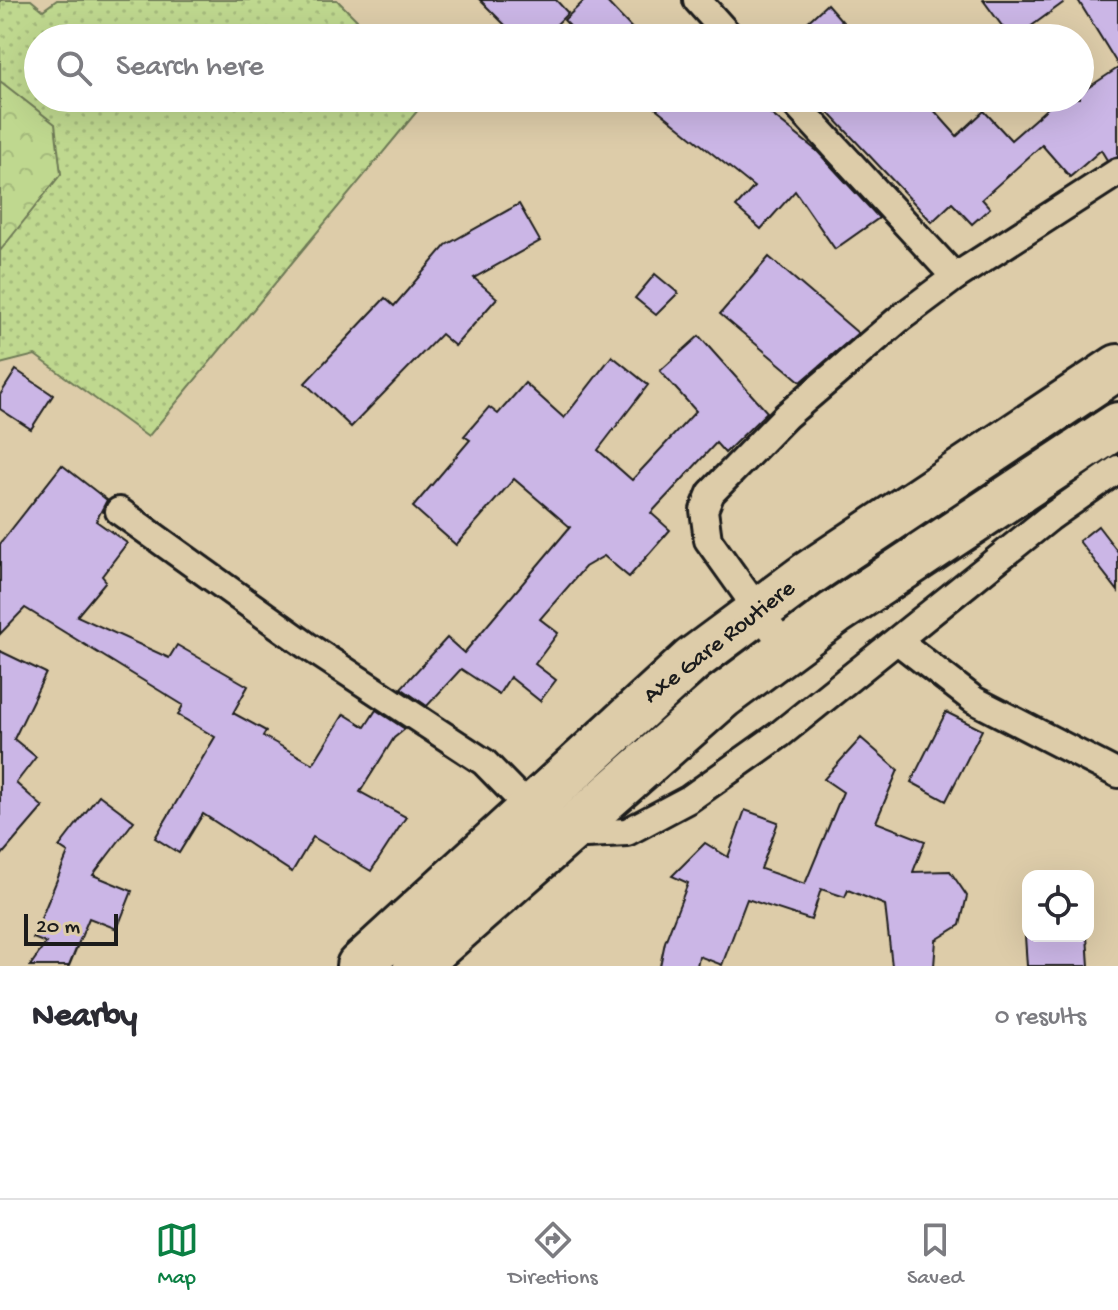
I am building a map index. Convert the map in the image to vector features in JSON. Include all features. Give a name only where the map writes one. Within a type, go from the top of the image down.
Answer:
[{"type":"highway","name":"Axe Gare Routiere","points":[[359,966],[692,660],[808,574],[1118,367]]},
{"type":"highway","name":"Axe Gare Routiere","points":[[416,966],[723,696],[786,649],[1118,425]]},
{"type":"street","points":[[697,0],[718,24]]},
{"type":"street","points":[[803,112],[955,277]]},
{"type":"street","points":[[786,649],[758,614],[708,540],[704,510],[711,493],[841,366],[955,277],[1118,172]]},
{"type":"street","points":[[565,835],[627,832],[689,799],[779,735],[1049,518],[1118,469]]},
{"type":"street","points":[[119,511],[306,645],[484,762],[530,809]]},
{"type":"street","points":[[898,641],[974,700],[1118,774]]},
{"type":"green space","points":[[0,0],[31,0],[43,10],[57,0],[337,0],[361,24],[24,24],[24,112],[416,112],[148,437],[35,355],[0,364]]},
{"type":"green space","points":[[0,81],[24,100],[24,112],[40,112],[55,124],[61,174],[0,251]]},
{"type":"building","points":[[480,0],[556,0],[568,13],[557,24],[504,24]]},
{"type":"building","points":[[585,0],[605,0],[628,24],[568,24],[564,20]]},
{"type":"building","points":[[983,0],[1067,0],[1034,24],[1001,24]]},
{"type":"building","points":[[1078,0],[1118,0],[1118,65],[1094,24]]},
{"type":"building","points":[[827,4],[845,24],[805,24]]},
{"type":"building","points":[[1118,68],[1118,156],[1107,160],[1101,150],[1070,177],[1042,145],[982,199],[990,208],[972,224],[952,203],[932,222],[828,112],[936,112],[957,136],[985,112],[1011,140],[1043,112],[1094,112],[1094,84]]},
{"type":"building","points":[[660,112],[768,112],[817,151],[879,218],[835,249],[795,191],[761,229],[736,207],[754,187]]},
{"type":"building","points":[[519,204],[540,241],[474,278],[497,298],[455,346],[441,334],[351,427],[305,383],[385,298],[394,306],[446,245]]},
{"type":"building","points":[[769,257],[858,333],[801,382],[720,314]]},
{"type":"building","points":[[655,274],[678,293],[656,315],[635,298]]},
{"type":"building","points":[[699,336],[767,412],[725,453],[716,443],[651,513],[670,530],[629,577],[604,556],[585,567],[540,619],[558,633],[535,664],[556,680],[540,701],[510,677],[499,694],[461,669],[427,706],[401,688],[447,638],[464,653],[570,527],[514,479],[456,545],[413,507],[470,440],[464,436],[489,407],[498,414],[525,383],[564,418],[612,356],[648,385],[598,450],[632,480],[696,411],[660,371]]},
{"type":"building","points":[[16,370],[53,395],[31,429],[0,409],[0,395]]},
{"type":"building","points":[[62,465],[107,500],[96,521],[127,543],[102,576],[106,581],[77,616],[169,658],[177,645],[248,686],[233,713],[266,731],[263,736],[313,764],[344,714],[365,727],[376,710],[405,729],[394,738],[360,792],[406,817],[371,871],[313,837],[292,872],[203,814],[179,853],[155,838],[215,737],[178,715],[183,705],[25,608],[0,634],[0,544]]},
{"type":"building","points":[[1098,526],[1118,552],[1118,591],[1079,541]]},
{"type":"building","points":[[0,651],[46,673],[14,739],[36,757],[16,783],[43,807],[0,857]]},
{"type":"building","points":[[946,712],[982,730],[946,801],[911,782]]},
{"type":"building","points":[[861,738],[898,770],[876,822],[925,841],[913,872],[950,871],[967,896],[960,925],[936,940],[934,966],[892,966],[885,905],[848,890],[845,897],[821,889],[811,920],[747,899],[722,965],[699,956],[697,966],[660,966],[665,942],[688,883],[672,876],[705,843],[728,857],[745,810],[778,822],[761,869],[805,884],[843,792],[824,779]]},
{"type":"building","points":[[99,795],[134,821],[93,875],[132,891],[117,929],[89,918],[69,966],[30,966],[46,943],[33,938],[68,853],[59,847]]},
{"type":"building","points":[[1025,942],[1087,942],[1089,966],[1027,966]]}]
